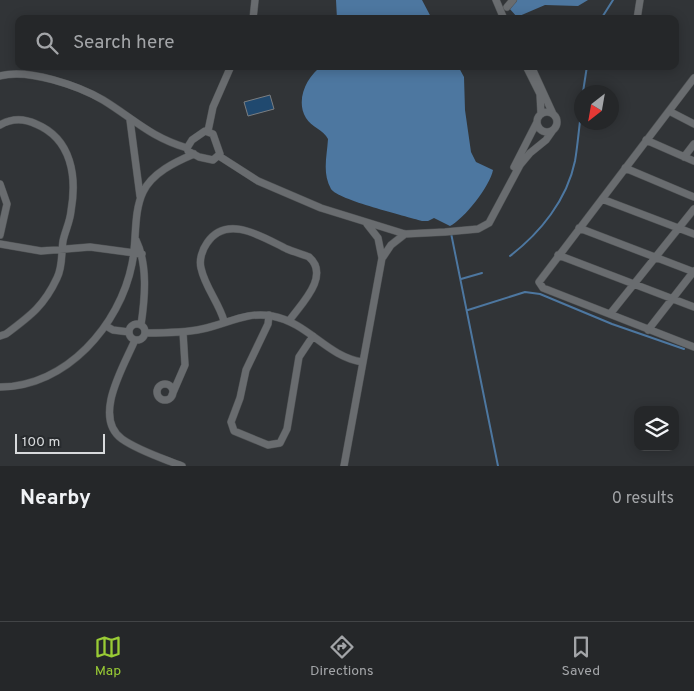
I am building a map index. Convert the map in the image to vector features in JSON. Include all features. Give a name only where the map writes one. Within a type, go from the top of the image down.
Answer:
[{"type":"street","points":[[253,15],[255,0]]},
{"type":"street","points":[[491,0],[497,15]]},
{"type":"street","points":[[496,0],[502,15]]},
{"type":"street","points":[[507,7],[513,0]]},
{"type":"street","points":[[638,15],[640,0]]},
{"type":"street","points":[[187,148],[192,140],[208,131],[213,107],[230,70]]},
{"type":"street","points":[[462,230],[478,225],[488,216],[541,114],[540,94],[528,70]]},
{"type":"street","points":[[219,156],[246,174],[288,196],[405,234],[478,229],[489,223],[520,165],[530,153],[546,140],[557,122],[533,70]]},
{"type":"street","points":[[1,74],[31,75],[96,96],[158,138],[187,148],[194,154],[210,160],[219,156]]},
{"type":"street","points":[[693,82],[558,255],[539,285],[648,330],[693,345]]},
{"type":"street","points":[[669,111],[694,124]]},
{"type":"street","points":[[541,114],[547,112],[554,114]]},
{"type":"street","points":[[0,125],[16,119],[37,124],[55,135],[66,148],[72,172],[72,208],[62,250],[60,273],[39,308],[6,334],[0,336]]},
{"type":"street","points":[[130,120],[140,198],[136,240],[144,287],[141,325],[146,333]]},
{"type":"street","points":[[537,122],[542,131],[553,130]]},
{"type":"street","points":[[208,131],[213,134],[218,146],[219,156]]},
{"type":"street","points":[[646,140],[694,161]]},
{"type":"street","points":[[684,157],[694,144]]},
{"type":"street","points":[[140,198],[146,185],[156,176],[178,161],[194,154]]},
{"type":"street","points":[[625,168],[694,197]]},
{"type":"street","points":[[0,184],[6,201],[0,235]]},
{"type":"street","points":[[602,199],[694,234]]},
{"type":"street","points":[[610,314],[694,209]]},
{"type":"street","points":[[367,223],[378,238],[382,258]]},
{"type":"street","points":[[580,228],[694,272],[648,330]]},
{"type":"street","points":[[224,322],[218,304],[202,271],[201,257],[203,248],[211,238],[232,229],[256,234],[305,255],[313,262],[316,270],[315,283],[289,320]]},
{"type":"street","points":[[344,466],[382,258],[390,245],[405,234]]},
{"type":"street","points":[[0,244],[41,251],[90,247],[138,253]]},
{"type":"street","points":[[0,387],[24,385],[48,376],[74,358],[106,326],[128,283],[138,253]]},
{"type":"street","points":[[558,255],[694,308]]},
{"type":"street","points":[[146,333],[183,332],[208,328],[257,314],[269,315],[289,320],[334,353],[362,362]]},
{"type":"street","points":[[269,315],[268,324],[246,370],[240,398],[230,422],[234,431],[268,445],[280,444],[287,429],[299,357],[313,336]]},
{"type":"street","points":[[129,332],[133,325],[141,325]]},
{"type":"street","points":[[106,326],[113,330],[129,332],[135,340]]},
{"type":"street","points":[[179,382],[160,386],[157,394],[164,399],[172,395],[179,382],[186,362],[183,332]]},
{"type":"street","points":[[135,340],[143,338],[146,333]]},
{"type":"street","points":[[135,340],[108,406],[110,425],[126,442],[182,466]]},
{"type":"street","points":[[169,385],[172,389],[172,395]]},
{"type":"water","points":[[336,0],[422,0],[430,15],[337,15]]},
{"type":"water","points":[[515,0],[588,0],[578,6],[545,5],[522,15],[515,15],[509,8]]},
{"type":"water","points":[[317,70],[460,70],[464,77],[465,110],[471,152],[476,162],[493,170],[482,193],[462,217],[450,226],[434,218],[422,221],[388,212],[336,193],[328,183],[326,171],[328,139],[324,133],[308,121],[303,111],[302,96],[307,82]]},
{"type":"building","points":[[270,95],[274,109],[248,116],[244,102]]},
{"type":"waterway","points":[[604,15],[613,0]]},
{"type":"waterway","points":[[584,85],[586,70]]},
{"type":"waterway","points":[[510,256],[542,226],[559,202],[566,189],[575,161],[579,130]]},
{"type":"waterway","points":[[451,233],[498,466]]},
{"type":"waterway","points":[[461,279],[482,273]]},
{"type":"waterway","points":[[468,310],[525,292],[540,294],[612,324],[684,349]]}]
